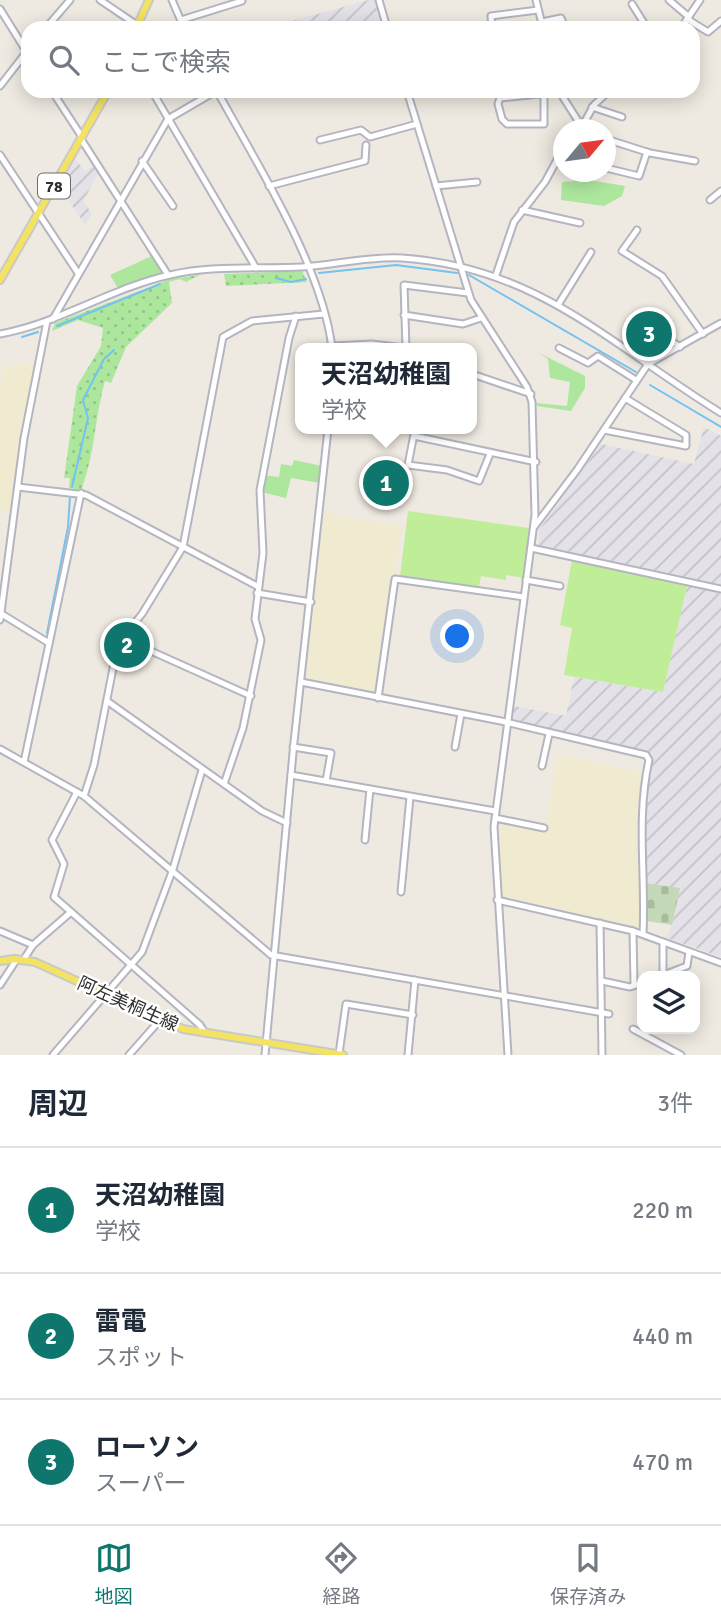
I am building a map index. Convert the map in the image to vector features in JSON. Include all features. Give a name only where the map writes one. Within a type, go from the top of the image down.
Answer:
[{"type":"main road","points":[[139,21],[149,0]]},
{"type":"main road","name":"78","points":[[0,280],[104,98]]},
{"type":"main road","points":[[0,961],[21,959]]},
{"type":"main road","name":"阿左美桐生線","points":[[21,959],[160,1020],[205,1033],[341,1055]]},
{"type":"street","points":[[52,21],[70,0]]},
{"type":"street","points":[[100,0],[130,21]]},
{"type":"street","points":[[172,0],[181,20],[242,1]]},
{"type":"street","points":[[379,0],[385,21]]},
{"type":"street","points":[[536,0],[541,21]]},
{"type":"street","points":[[670,0],[692,21]]},
{"type":"street","points":[[686,21],[700,0]]},
{"type":"street","points":[[632,4],[643,21]]},
{"type":"street","points":[[0,9],[21,41]]},
{"type":"street","points":[[491,21],[491,16],[538,9]]},
{"type":"street","points":[[700,26],[708,32],[721,21]]},
{"type":"street","points":[[0,86],[21,60]]},
{"type":"street","points":[[56,98],[168,275]]},
{"type":"street","points":[[156,98],[256,268]]},
{"type":"street","points":[[49,643],[1,616],[24,438],[50,320],[168,119],[204,98]]},
{"type":"street","points":[[220,98],[289,223],[324,314],[331,343]]},
{"type":"street","points":[[409,98],[468,293],[481,318],[531,394],[536,462],[534,527],[495,811],[497,900],[508,1055]]},
{"type":"street","points":[[514,98],[499,100],[503,122],[507,124],[546,123],[544,98]]},
{"type":"street","points":[[563,98],[576,119]]},
{"type":"street","points":[[587,119],[592,107],[602,98]]},
{"type":"street","points":[[592,107],[622,117]]},
{"type":"street","points":[[320,140],[361,130],[370,137],[417,124]]},
{"type":"street","points":[[616,142],[646,152],[695,161]]},
{"type":"street","points":[[269,187],[365,161],[366,145]]},
{"type":"street","points":[[616,170],[639,176],[646,152]]},
{"type":"street","points":[[1,158],[78,273]]},
{"type":"street","points":[[142,161],[173,206]]},
{"type":"street","points":[[496,275],[513,225],[553,167]]},
{"type":"street","points":[[436,186],[477,182]]},
{"type":"street","points":[[709,200],[721,191]]},
{"type":"street","points":[[522,210],[580,223]]},
{"type":"street","points":[[637,230],[622,251],[662,276],[703,334]]},
{"type":"street","points":[[558,306],[591,252]]},
{"type":"street","points":[[0,334],[50,320],[168,275],[393,258],[461,265],[496,275],[605,332],[721,413]]},
{"type":"street","points":[[405,343],[405,285],[468,293]]},
{"type":"street","points":[[84,796],[94,765],[121,638],[142,614],[183,547],[223,337],[252,321],[324,314]]},
{"type":"street","points":[[404,315],[463,324],[481,318]]},
{"type":"street","points":[[660,315],[653,328],[680,346]]},
{"type":"street","points":[[224,784],[251,696],[261,640],[255,619],[263,553],[261,483],[289,338],[296,316]]},
{"type":"street","points":[[534,527],[648,364],[721,323]]},
{"type":"street","points":[[559,348],[588,363],[598,356],[636,380]]},
{"type":"street","points":[[477,376],[531,394]]},
{"type":"street","points":[[604,430],[686,446],[686,435],[625,398]]},
{"type":"street","points":[[265,1055],[293,747],[327,434]]},
{"type":"street","points":[[490,454],[479,481],[447,470],[408,466],[414,436],[536,462]]},
{"type":"street","points":[[18,487],[81,493],[257,589],[310,602]]},
{"type":"street","points":[[24,762],[81,493]]},
{"type":"street","points":[[531,548],[721,589]]},
{"type":"street","points":[[377,698],[394,579],[524,597]]},
{"type":"street","points":[[526,580],[560,586]]},
{"type":"street","points":[[121,638],[251,696]]},
{"type":"street","points":[[300,682],[506,723],[648,757],[642,796],[643,934]]},
{"type":"street","points":[[107,701],[202,770],[262,811],[287,824]]},
{"type":"street","points":[[455,747],[461,714]]},
{"type":"street","points":[[542,766],[549,734]]},
{"type":"street","points":[[293,747],[331,753],[326,781]]},
{"type":"street","points":[[0,749],[84,796],[172,873],[275,956],[503,993],[606,1013]]},
{"type":"street","points":[[53,1055],[144,948],[172,873],[202,770]]},
{"type":"street","points":[[291,775],[495,811]]},
{"type":"street","points":[[365,840],[370,789]]},
{"type":"street","points":[[77,792],[52,842],[64,867],[54,897],[200,1025],[205,1033]]},
{"type":"street","points":[[401,892],[410,797]]},
{"type":"street","points":[[495,818],[544,828]]},
{"type":"street","points":[[497,900],[633,931],[721,963]]},
{"type":"street","points":[[0,985],[33,945],[71,912]]},
{"type":"street","points":[[600,923],[606,1013],[602,1055]]},
{"type":"street","points":[[0,931],[33,945]]},
{"type":"street","points":[[633,931],[634,985]]},
{"type":"street","points":[[662,971],[663,942]]},
{"type":"street","points":[[674,971],[687,966],[689,952]]},
{"type":"street","points":[[408,1055],[415,980]]},
{"type":"street","points":[[602,981],[637,984]]},
{"type":"street","points":[[341,1055],[346,1004],[413,1015]]},
{"type":"street","points":[[129,1055],[160,1020]]},
{"type":"street","points":[[634,1029],[681,1055]]},
{"type":"shaded area","points":[[375,0],[382,21],[292,21]]},
{"type":"shaded area","points":[[75,158],[85,172],[95,163],[100,171],[83,201],[92,214],[85,225],[59,186]]},
{"type":"shaded area","points":[[35,362],[12,511],[7,512],[0,510],[0,386],[5,366]]},
{"type":"shaded area","points":[[704,427],[721,436],[721,585],[539,545],[539,530],[601,444],[694,464]]},
{"type":"shaded area","points":[[370,463],[407,468],[405,494],[366,489]]},
{"type":"shaded area","points":[[326,513],[402,526],[377,694],[374,695],[305,679],[323,515]]},
{"type":"shaded area","points":[[687,586],[721,594],[721,957],[667,938],[675,914],[644,883],[644,794],[649,752],[511,723],[514,706],[566,716],[574,677],[663,692]]},
{"type":"shaded area","points":[[558,754],[643,773],[639,796],[639,928],[501,895],[499,823],[545,832]]},
{"type":"green space","points":[[562,182],[601,182],[625,186],[622,196],[604,206],[561,200]]},
{"type":"green space","points":[[154,255],[163,274],[119,290],[110,275]]},
{"type":"green space","points":[[302,271],[307,282],[226,286],[224,274]]},
{"type":"green space","points":[[224,274],[200,275],[186,282],[180,279],[169,282],[172,303],[126,347],[111,383],[105,381],[86,477],[81,490],[69,488],[70,478],[64,478],[77,386],[101,346],[103,328],[78,320],[52,331],[55,323],[171,279],[198,275]]},
{"type":"green space","points":[[539,353],[585,376],[585,388],[571,411],[537,406],[536,403],[567,406],[570,382],[550,378],[548,359]]},
{"type":"green space","points":[[294,460],[322,466],[320,483],[291,478],[286,498],[261,492],[265,475],[279,477],[281,464],[292,466]]},
{"type":"green space","points":[[408,511],[529,528],[523,578],[506,575],[506,580],[481,576],[479,588],[400,576]]},
{"type":"green space","points":[[572,560],[687,586],[663,692],[564,675],[572,628],[560,625]]},
{"type":"green space","points":[[644,883],[680,888],[672,925],[647,921]]},
{"type":"waterway","points":[[319,273],[396,265],[457,273]]},
{"type":"waterway","points":[[469,275],[636,372]]},
{"type":"waterway","points":[[276,278],[291,282],[306,279]]},
{"type":"waterway","points":[[57,326],[160,284]]},
{"type":"waterway","points":[[22,337],[38,332]]},
{"type":"waterway","points":[[72,487],[88,418],[83,400],[104,359],[114,350]]},
{"type":"waterway","points":[[650,385],[721,427]]},
{"type":"waterway","points":[[47,633],[68,527],[70,496]]},
{"type":"place","name":"ローソン","points":[[649,334]]},
{"type":"place","name":"天沼幼稚園","points":[[386,483]]},
{"type":"place","name":"雷電","points":[[127,645]]}]
